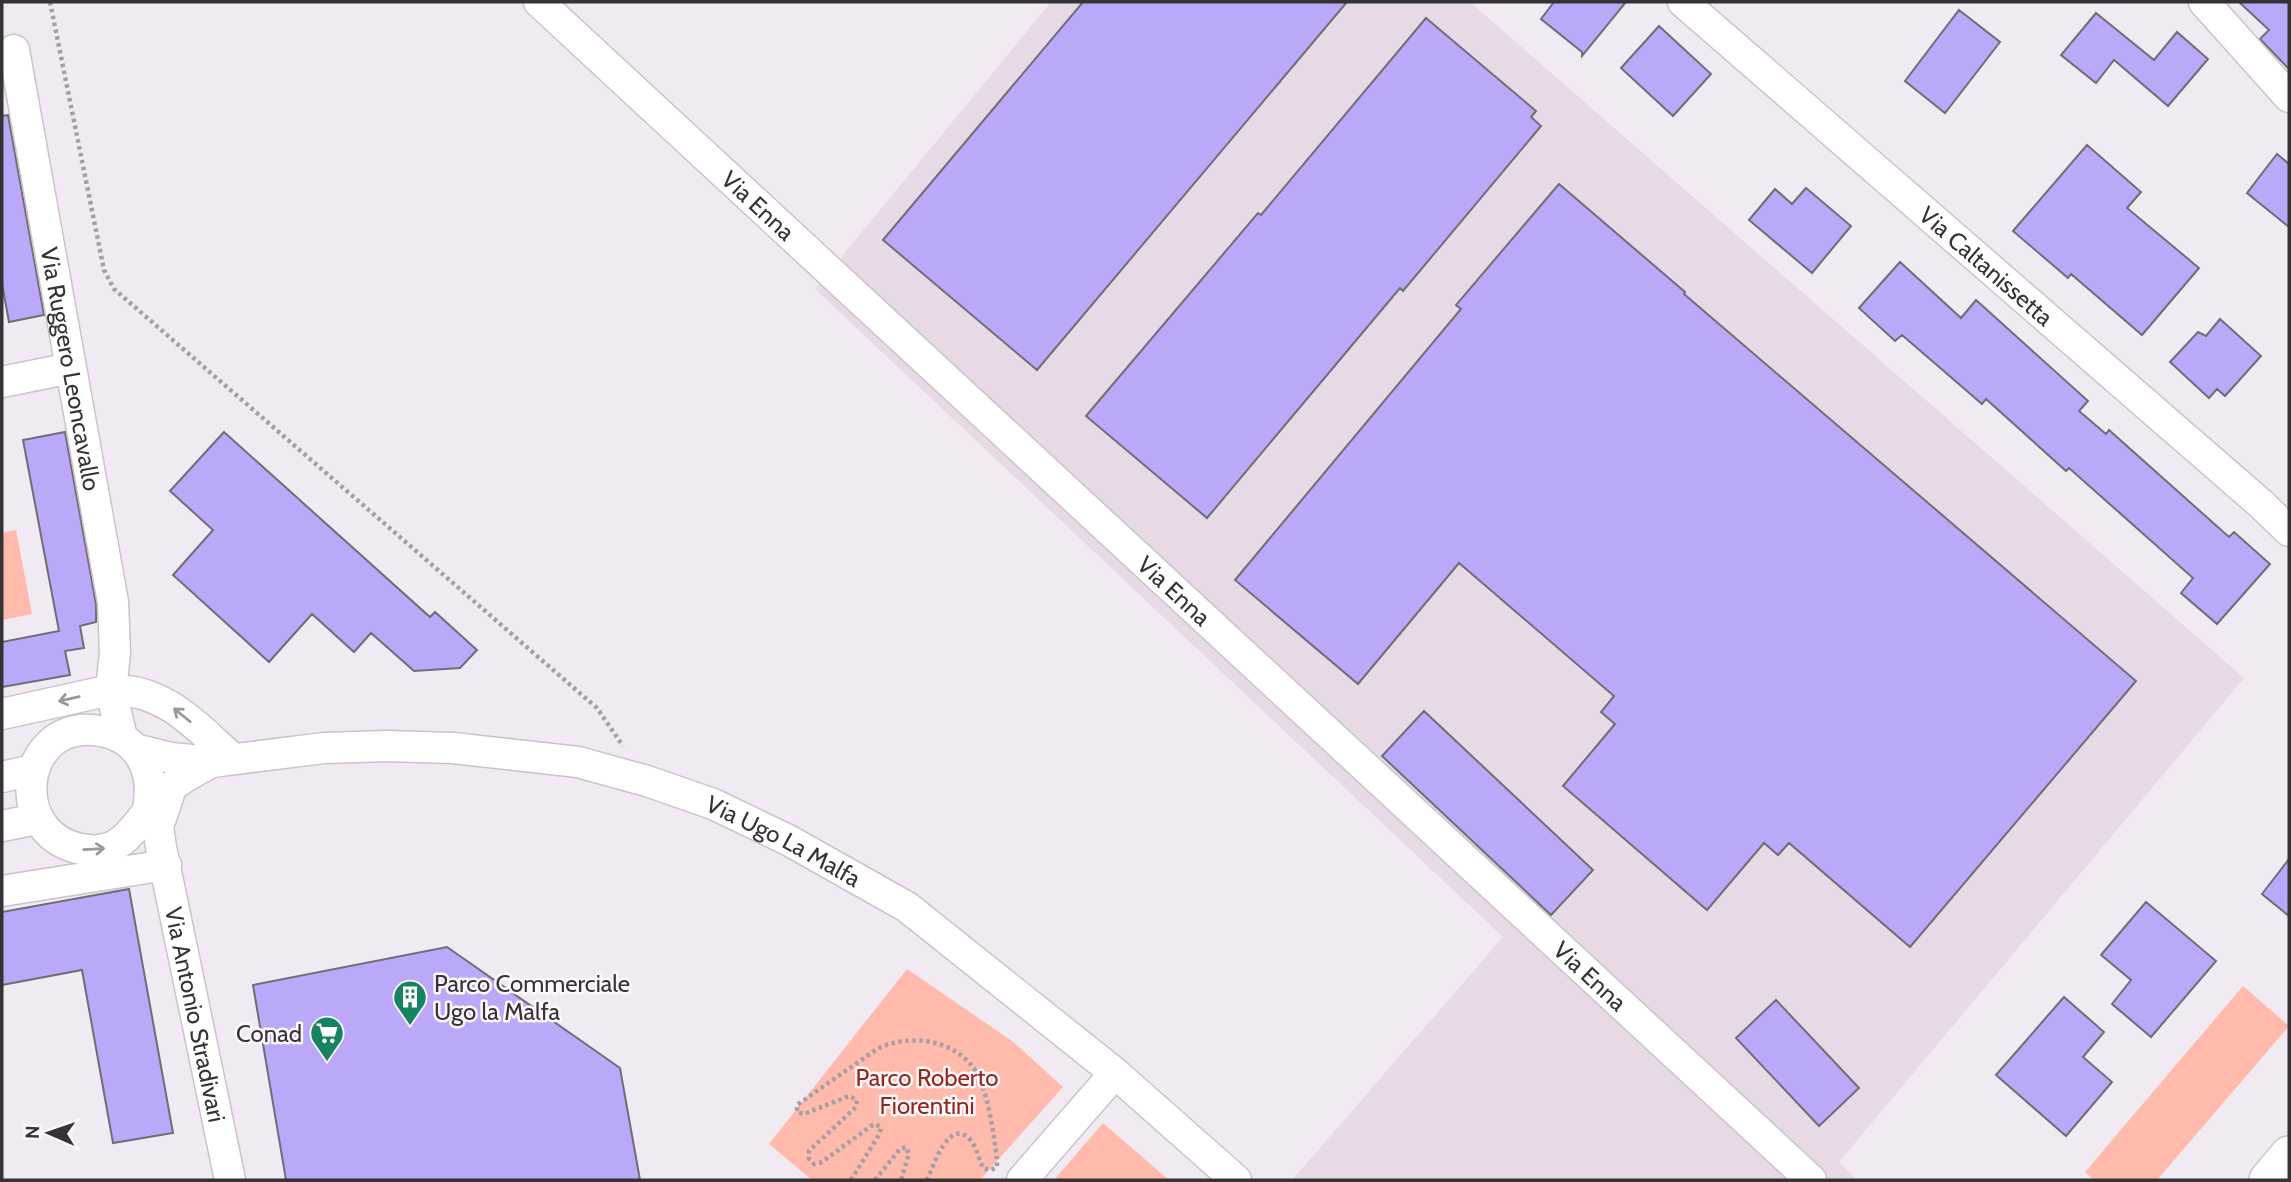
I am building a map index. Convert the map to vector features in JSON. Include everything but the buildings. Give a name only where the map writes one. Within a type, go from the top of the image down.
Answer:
[{"type":"street","name":"Via Enna","points":[[539,2],[1811,1180]]},
{"type":"street","name":"Via Caltanissetta","points":[[1683,2],[2289,531]]},
{"type":"street","points":[[2204,2],[2289,97]]},
{"type":"street","name":"Via Ruggero Leoncavallo","points":[[14,50],[114,610],[115,653],[111,690]]},
{"type":"street","points":[[2,382],[71,368]]},
{"type":"street","points":[[2,891],[163,856],[140,822],[151,796],[150,779],[145,763],[129,743],[111,690]]},
{"type":"street","points":[[2,714],[111,690],[139,691],[159,698],[187,718],[223,761]]},
{"type":"street","name":"Via Ugo La Malfa","points":[[33,770],[41,754],[54,741],[70,733],[88,729],[106,731],[162,757],[223,761],[337,748],[453,748],[578,762],[647,781],[713,804],[788,840],[907,907],[1115,1073],[1237,1180]]},
{"type":"street","name":"Via Ugo La Malfa","points":[[37,819],[49,834],[65,845],[84,850],[103,849],[121,842],[163,793],[182,779],[223,761]]},
{"type":"street","points":[[2,778],[33,770],[30,795],[37,819],[2,825]]},
{"type":"street","name":"Via Antonio Stradivari","points":[[182,779],[170,792],[160,814],[158,827],[230,1180]]},
{"type":"street","points":[[1021,1180],[1115,1073]]},
{"type":"street","points":[[2268,1180],[2289,1155]]},
{"type":"path","points":[[50,2],[104,270],[114,289],[597,708],[647,781]]},
{"type":"path","points":[[851,1180],[881,1127],[875,1124],[871,1126],[822,1162],[814,1164],[809,1158],[809,1152],[856,1107],[857,1100],[856,1097],[849,1096],[804,1114],[797,1112],[797,1105],[877,1049],[889,1043],[920,1040],[951,1049],[976,1072],[983,1090],[997,1160],[997,1167],[990,1170],[984,1168],[970,1139],[954,1136],[944,1142],[927,1180]]},
{"type":"path","points":[[875,1180],[900,1149],[906,1147],[909,1154],[901,1180]]},
{"type":"shaded area","points":[[1051,2],[1470,2],[2244,678],[1839,1162],[1857,1180],[1292,1180],[1503,937],[815,289]]},
{"type":"green space","points":[[16,530],[32,614],[2,620],[2,533]]},
{"type":"green space","name":"Parco Roberto Fiorentini","points":[[907,969],[1012,1041],[1063,1087],[980,1180],[812,1180],[769,1144]]},
{"type":"green space","points":[[2243,986],[2289,1026],[2157,1180],[2094,1180],[2085,1172]]},
{"type":"green space","points":[[1103,1123],[1169,1180],[1054,1180]]},
{"type":"place","name":"Parco Commerciale Ugo la Malfa","points":[[410,1027]]},
{"type":"place","name":"Conad","points":[[327,1063]]}]
